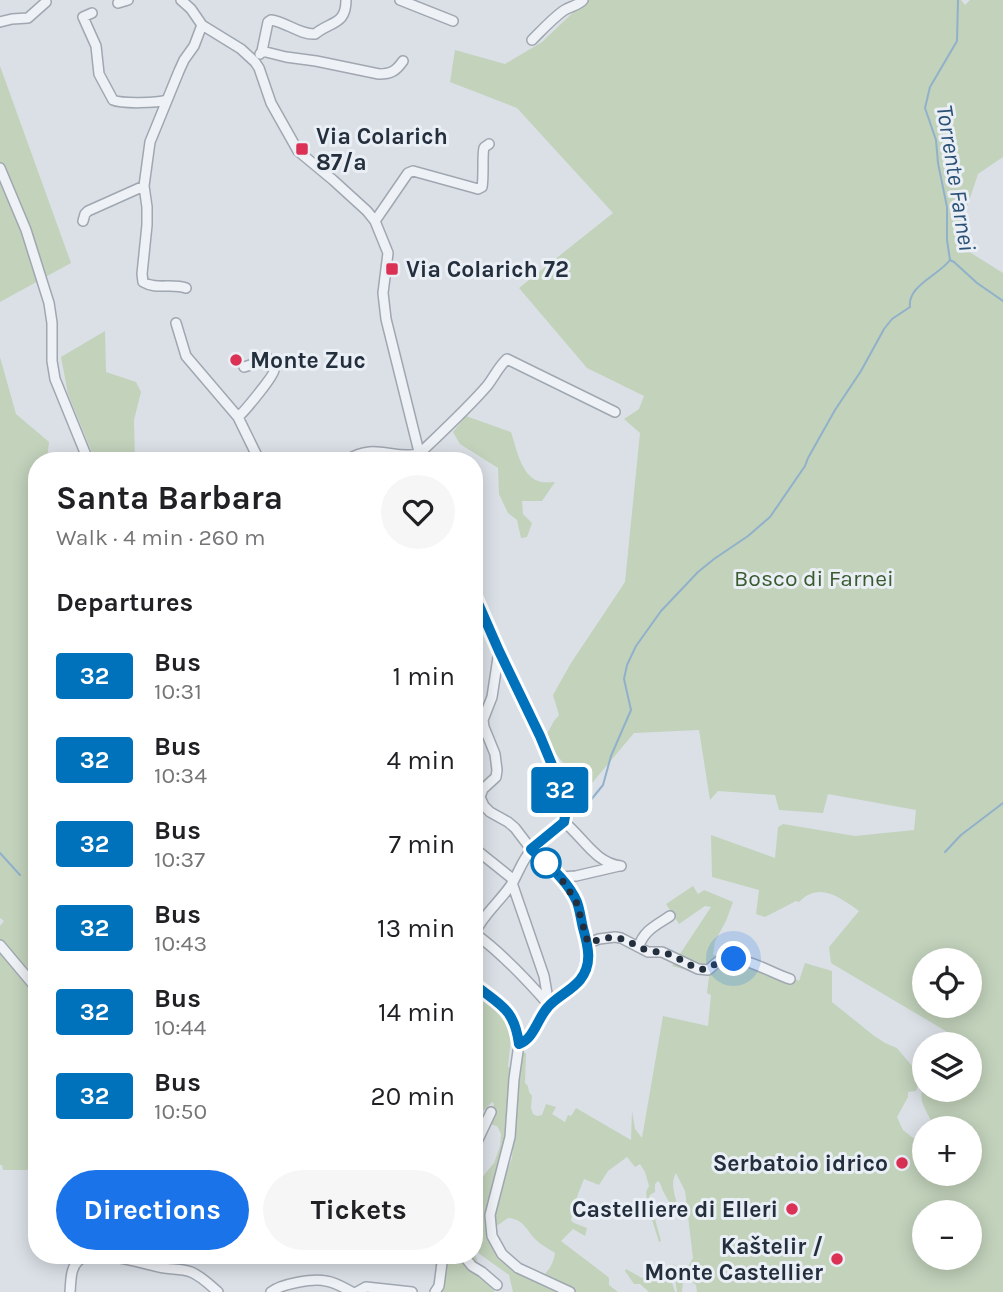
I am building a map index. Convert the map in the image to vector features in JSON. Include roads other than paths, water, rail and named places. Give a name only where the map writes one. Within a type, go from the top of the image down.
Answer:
[{"type":"street","points":[[118,3],[128,0]]},
{"type":"street","points":[[181,0],[202,25],[241,49],[255,62],[271,103],[298,151],[375,221],[388,253],[384,276],[384,304],[419,452]]},
{"type":"street","points":[[255,62],[262,51],[268,22],[271,20],[310,35],[315,34],[345,14],[346,0]]},
{"type":"street","points":[[400,0],[453,21]]},
{"type":"street","points":[[532,40],[560,13],[583,0]]},
{"type":"street","points":[[0,22],[29,18],[46,2]]},
{"type":"street","points":[[92,13],[83,17],[96,46],[99,74],[113,100],[124,103],[167,100]]},
{"type":"street","points":[[186,288],[154,286],[143,282],[147,225],[144,186],[150,142],[184,60],[194,46],[202,25]]},
{"type":"street","points":[[262,51],[379,74],[390,74],[403,61]]},
{"type":"street","points":[[375,221],[408,173],[413,171],[478,189],[482,187],[483,151],[489,144]]},
{"type":"street","points":[[0,168],[28,234],[49,303],[55,379],[85,452]]},
{"type":"street","points":[[83,221],[88,211],[144,186]]},
{"type":"street","points":[[176,323],[186,356],[238,417],[255,452]]},
{"type":"street","points":[[238,417],[249,407],[274,370],[269,359],[244,367]]},
{"type":"street","points":[[425,452],[488,384],[507,359],[615,412]]},
{"type":"street","points":[[365,452],[384,452]]},
{"type":"street","points":[[483,615],[548,755],[566,811],[564,822],[531,849],[513,882],[483,918]]},
{"type":"street","points":[[483,789],[496,777],[497,770],[495,754],[483,720],[492,698],[499,651]]},
{"type":"street","points":[[483,805],[515,828],[531,849],[560,877],[576,901],[588,943],[588,962],[581,979],[549,1005],[528,1039],[518,1049]]},
{"type":"street","points":[[560,877],[589,874],[621,866],[597,856],[564,822]]},
{"type":"street","points":[[483,856],[513,882],[544,976],[549,1005]]},
{"type":"street","points":[[639,946],[646,932],[670,916]]},
{"type":"street","points":[[588,943],[621,938],[648,952],[662,952],[698,969],[708,970],[726,958],[757,964],[790,979]]},
{"type":"street","points":[[483,939],[526,978],[549,1005]]},
{"type":"street","points":[[0,945],[28,978]]},
{"type":"street","points":[[483,990],[502,1004],[508,1012],[516,1030],[518,1049],[510,1137],[490,1215],[492,1236],[502,1254],[518,1268],[570,1292]]},
{"type":"street","points":[[483,1129],[491,1112]]},
{"type":"street","points":[[70,1292],[73,1267],[76,1264]]},
{"type":"street","points":[[144,1264],[186,1270],[218,1292]]},
{"type":"street","points":[[435,1292],[439,1286],[442,1264]]},
{"type":"street","points":[[470,1264],[497,1285]]},
{"type":"street","points":[[271,1292],[279,1286],[318,1280],[354,1292],[366,1287],[412,1292]]},
{"type":"waterway","name":"Torrente Farnei","points":[[958,0],[957,41],[930,87],[925,108],[936,140],[947,207],[950,260],[1003,301]]},
{"type":"waterway","points":[[590,801],[603,785],[611,756],[631,710],[624,679],[636,646],[661,611],[698,572],[770,517],[805,466],[884,329],[892,319],[910,307],[910,300],[918,287],[950,260]]},
{"type":"waterway","name":"Torrente Farnei","points":[[945,852],[961,835],[1003,803]]},
{"type":"waterway","points":[[0,853],[20,875]]},
{"type":"place","name":"Via Colarich 87/a","points":[[302,149]]},
{"type":"place","name":"Via Colarich 72","points":[[392,269]]},
{"type":"place","name":"Monte Zuc","points":[[236,360]]},
{"type":"place","name":"Serbatoio idrico","points":[[902,1163]]},
{"type":"place","name":"Castelliere di Elleri","points":[[792,1209]]},
{"type":"place","name":"Kaštelir / Monte Castellier","points":[[837,1259]]},
{"type":"park label","name":"Bosco di Farnei","points":[[814,578]]}]
